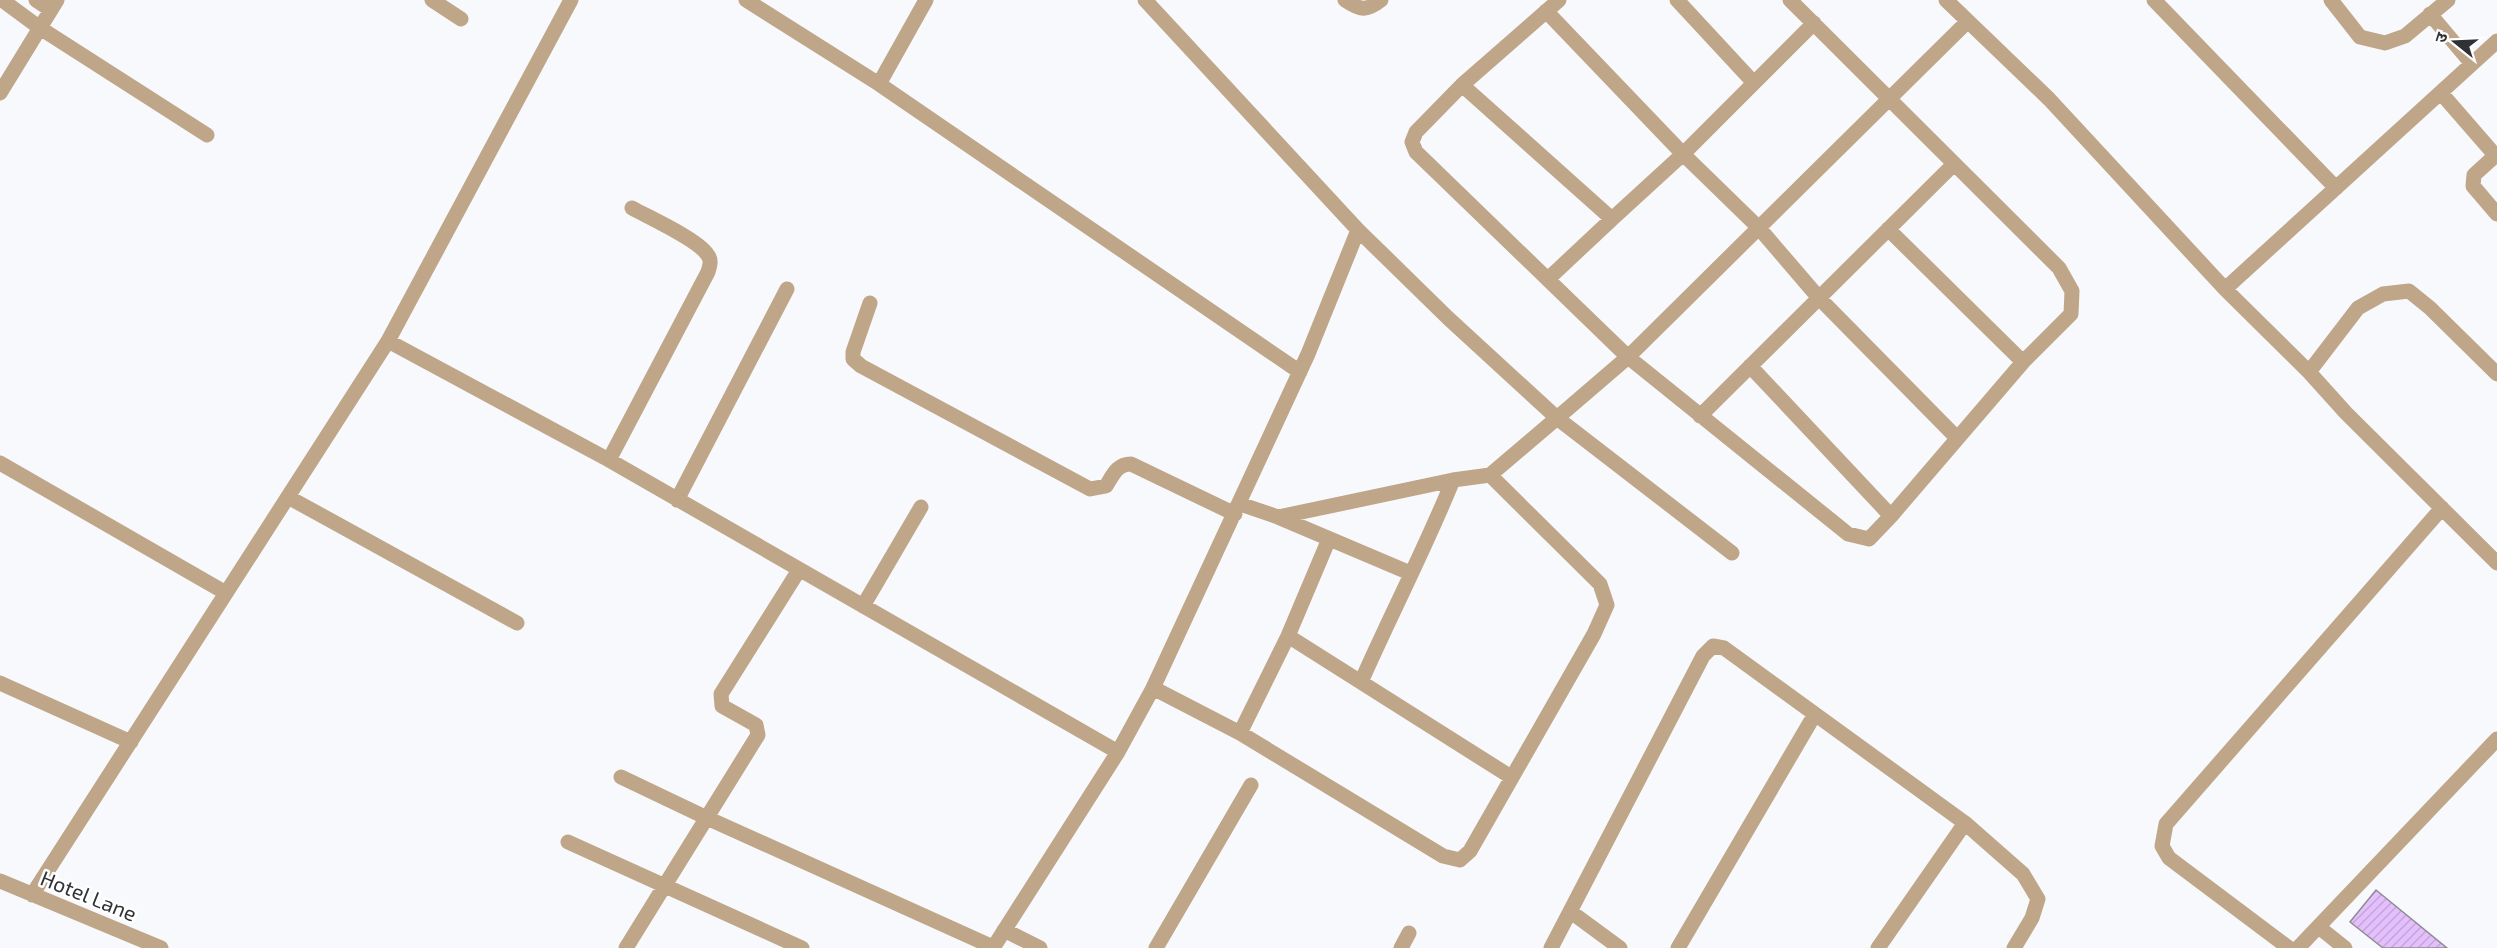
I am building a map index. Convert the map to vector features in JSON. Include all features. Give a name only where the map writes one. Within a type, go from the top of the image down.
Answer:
[{"type":"street","points":[[2,0],[40,28],[207,135]]},
{"type":"street","points":[[0,93],[54,5],[36,0]]},
{"type":"street","points":[[432,0],[461,19]]},
{"type":"street","points":[[32,895],[388,340],[571,0]]},
{"type":"street","points":[[746,0],[879,84],[1300,372]]},
{"type":"street","points":[[879,84],[926,0]]},
{"type":"street","points":[[1145,0],[1358,230],[1448,318],[1557,418],[1732,553]]},
{"type":"street","points":[[1345,0],[1358,9],[1372,7],[1381,0]]},
{"type":"street","points":[[1559,0],[1462,85],[1416,132],[1412,142],[1416,152],[1628,357],[1848,534],[1869,538],[1891,516],[2023,362],[2071,314],[2072,291],[2059,268],[1891,98],[1790,0]]},
{"type":"street","points":[[1677,0],[1754,83]]},
{"type":"street","points":[[1946,0],[2049,99],[2224,290],[2309,372],[2497,563]]},
{"type":"street","points":[[2154,0],[2336,188]]},
{"type":"street","points":[[2331,0],[2360,37],[2385,43],[2405,36],[2448,0]]},
{"type":"street","points":[[1546,11],[1683,154],[1759,228],[1819,298],[1957,438]]},
{"type":"street","points":[[2430,14],[2472,64]]},
{"type":"street","points":[[1278,517],[1453,480],[1490,476],[1628,357],[1968,21]]},
{"type":"street","points":[[1548,279],[1683,154],[1814,23]]},
{"type":"street","points":[[2224,290],[2497,41]]},
{"type":"street","points":[[1462,85],[1612,219]]},
{"type":"street","points":[[2441,93],[2496,154],[2474,175],[2472,186],[2497,214]]},
{"type":"street","points":[[1700,416],[1954,164]]},
{"type":"street","points":[[609,460],[708,272],[711,262],[708,254],[697,244],[632,208]]},
{"type":"street","points":[[1888,229],[2023,362]]},
{"type":"street","points":[[621,777],[993,948],[1118,752],[1153,688],[1300,372],[1358,230]]},
{"type":"street","points":[[677,500],[787,289]]},
{"type":"street","points":[[2309,372],[2358,308],[2383,294],[2409,291],[2430,308],[2497,374]]},
{"type":"street","points":[[870,303],[853,352],[853,359],[861,366],[1090,489],[1106,486],[1117,468],[1124,464],[1131,464],[1238,509],[1278,517],[1410,573]]},
{"type":"street","points":[[388,340],[609,460],[1118,752]]},
{"type":"street","points":[[1750,366],[1891,516]]},
{"type":"street","points":[[0,463],[226,593]]},
{"type":"street","points":[[1153,688],[1240,733],[1443,856],[1460,860],[1470,851],[1594,634],[1607,605],[1600,584],[1490,476]]},
{"type":"street","points":[[1361,682],[1410,573],[1429,538],[1453,480]]},
{"type":"street","points":[[288,497],[517,623]]},
{"type":"street","points":[[863,606],[921,507]]},
{"type":"street","points":[[2289,948],[2169,858],[2162,846],[2166,824],[2442,508]]},
{"type":"street","points":[[1240,733],[1288,636],[1329,539]]},
{"type":"street","points":[[626,948],[758,735],[756,725],[722,706],[719,699],[799,570]]},
{"type":"street","points":[[1288,636],[1511,777]]},
{"type":"street","points":[[1551,948],[1703,656],[1713,646],[1724,648],[1965,823],[2023,874],[2038,899],[2032,918],[2014,948]]},
{"type":"street","points":[[0,683],[131,742]]},
{"type":"street","points":[[1678,948],[1815,714]]},
{"type":"street","points":[[2298,948],[2497,740]]},
{"type":"street","points":[[1156,948],[1251,785]]},
{"type":"street","points":[[1878,948],[1965,823]]},
{"type":"street","points":[[568,842],[802,948]]},
{"type":"street","name":"Hotel Lane","points":[[0,881],[161,948]]},
{"type":"street","points":[[1571,912],[1620,948]]},
{"type":"street","points":[[2319,928],[2345,948]]},
{"type":"street","points":[[1004,930],[1040,948]]},
{"type":"street","points":[[1401,948],[1409,933]]},
{"type":"building","points":[[2376,890],[2447,948],[2383,948],[2350,922]]}]
